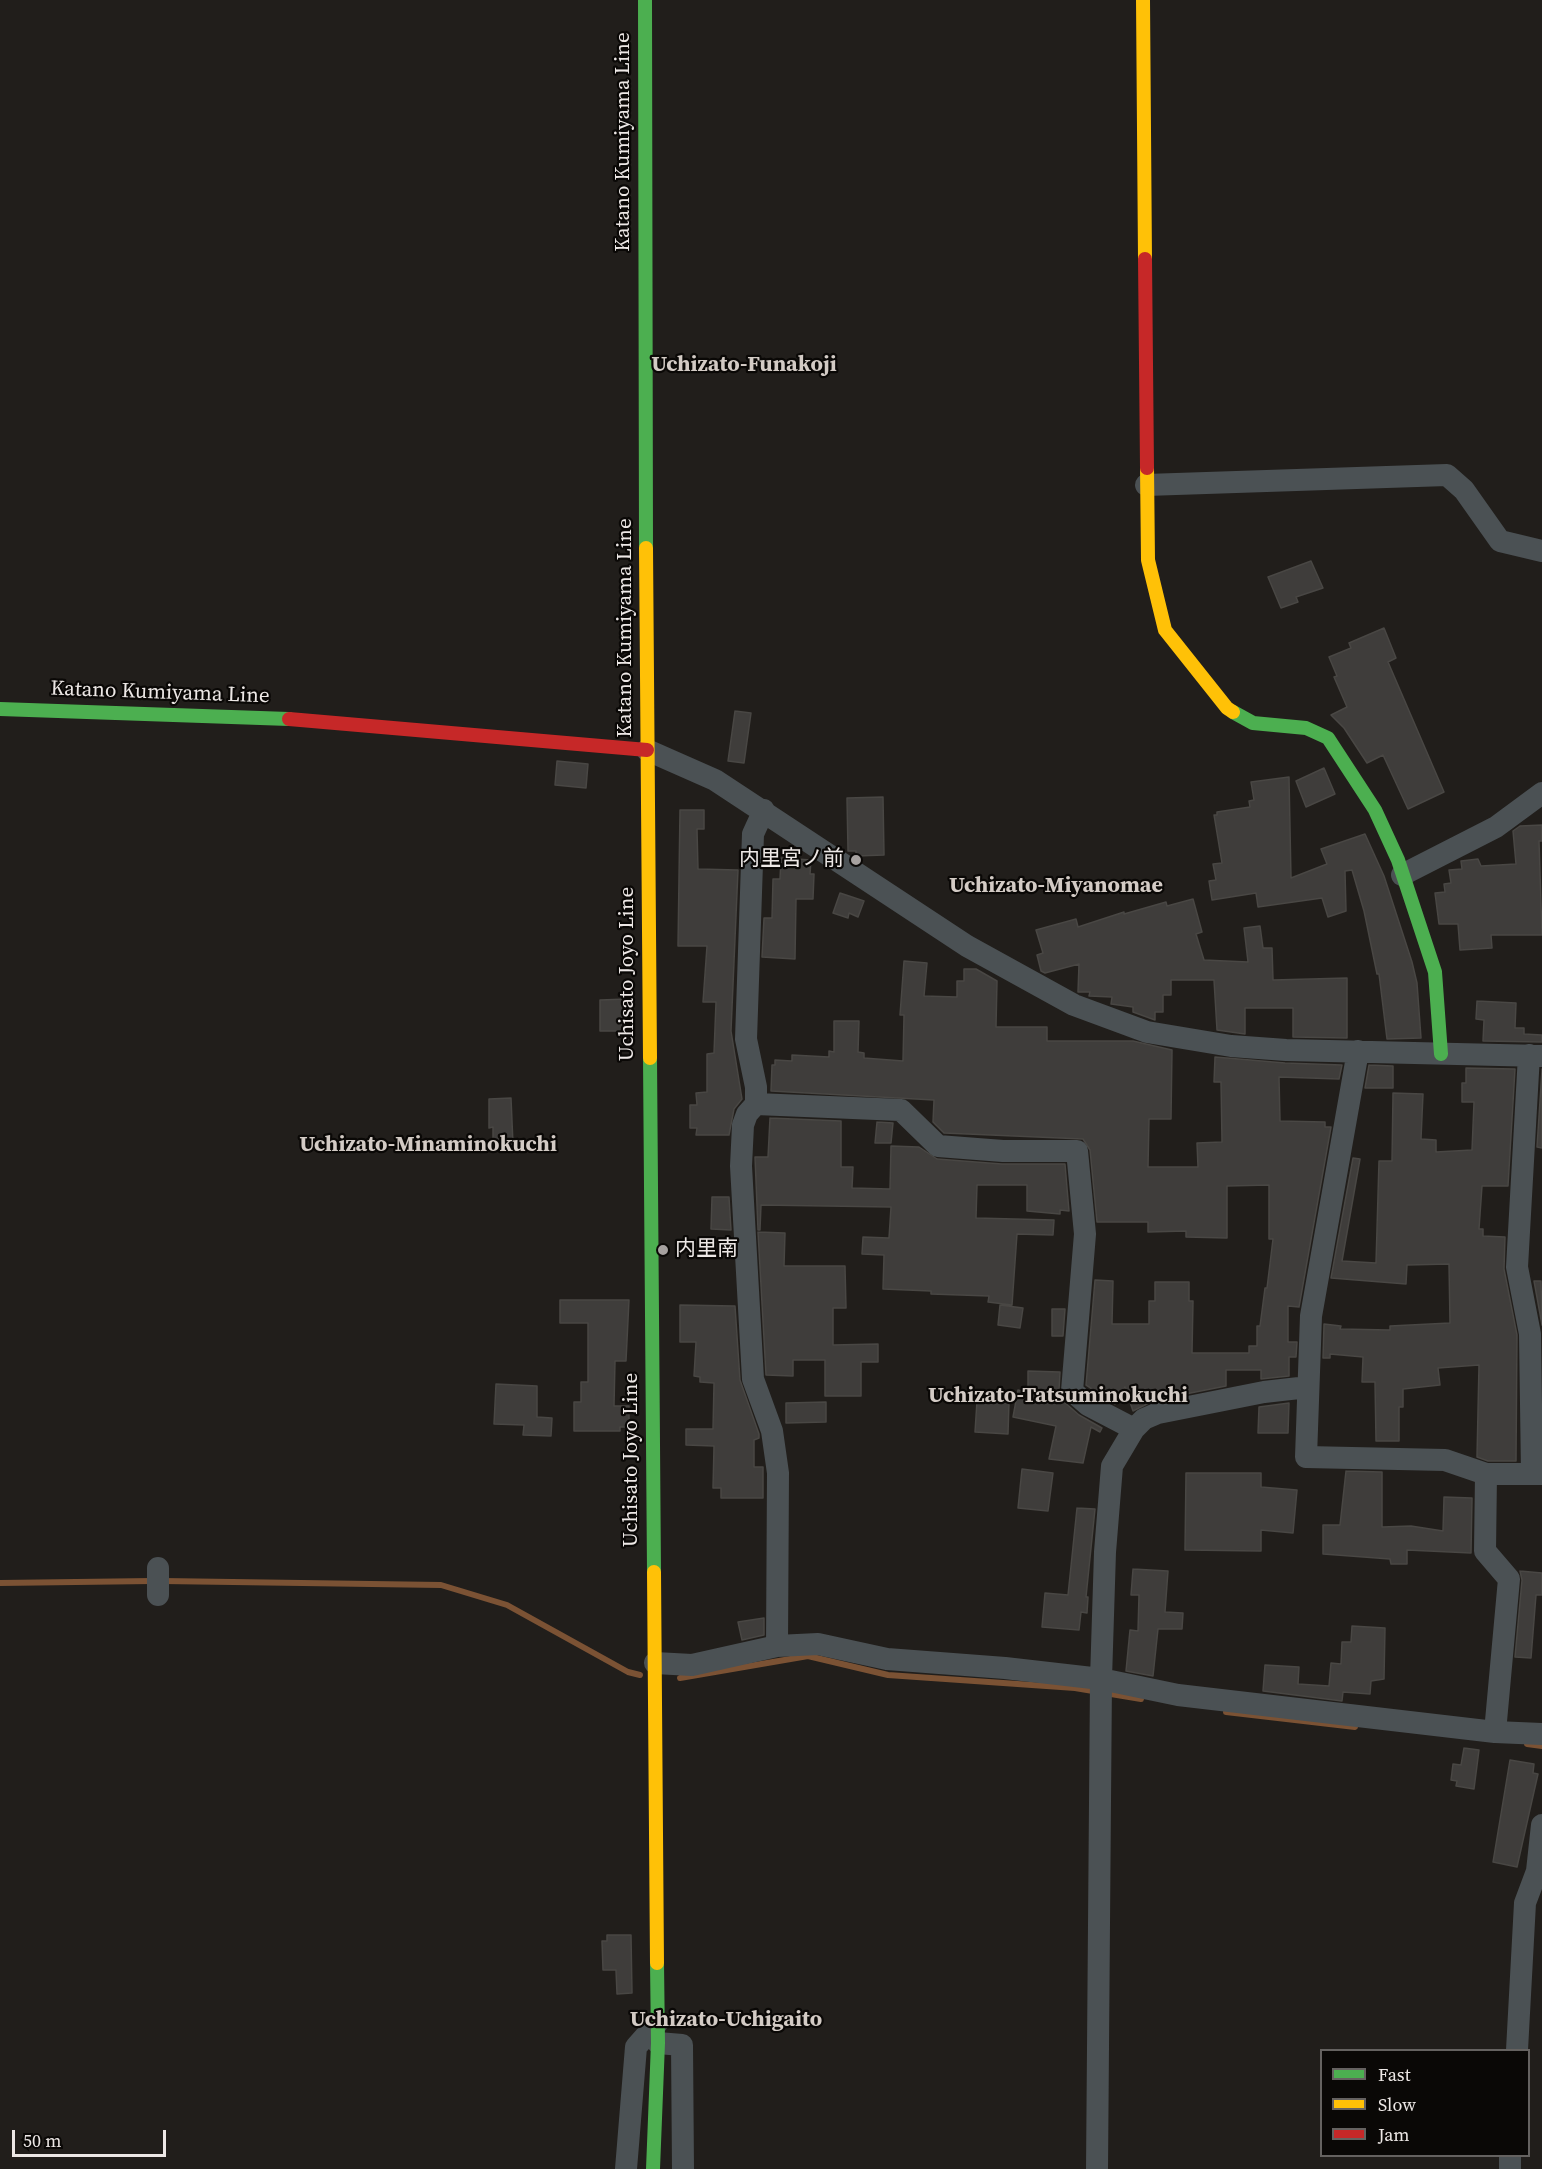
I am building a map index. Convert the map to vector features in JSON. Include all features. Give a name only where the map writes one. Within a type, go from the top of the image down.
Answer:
[{"type":"main road","name":"Katano Kumiyama Line","points":[[0,709],[251,716],[647,750],[645,0]]},
{"type":"main road","points":[[1143,0],[1148,560],[1165,630],[1227,708],[1253,723],[1306,729],[1328,738],[1375,810],[1402,875],[1435,972],[1441,1054]]},
{"type":"main road","name":"Uchisato Joyo Line","points":[[647,750],[658,2032],[653,2169]]},
{"type":"street","points":[[1146,485],[1447,475],[1464,490],[1500,541],[1542,551]]},
{"type":"street","points":[[647,750],[715,780],[968,946],[1074,1005],[1147,1032],[1231,1046],[1535,1056],[1517,1267],[1530,1334],[1537,1474],[1486,1474],[1445,1460],[1306,1457],[1311,1316],[1358,1051]]},
{"type":"street","points":[[1402,875],[1496,827],[1542,793]]},
{"type":"street","points":[[764,810],[753,834],[746,1039],[756,1087],[756,1104],[747,1114],[743,1125],[741,1166],[753,1379],[772,1431],[778,1473],[777,1646]]},
{"type":"street","points":[[756,1104],[902,1110],[938,1146],[948,1148],[1077,1150],[1085,1234],[1072,1391],[1088,1405],[1134,1429]]},
{"type":"street","points":[[1096,2169],[1101,1679],[1105,1552],[1112,1466],[1134,1429],[1144,1419],[1158,1413],[1264,1392],[1308,1387]]},
{"type":"street","points":[[1486,1474],[1485,1551],[1509,1579],[1500,1705],[1495,1732]]},
{"type":"street","points":[[158,1569],[158,1595]]},
{"type":"street","points":[[655,1663],[692,1665],[777,1646],[818,1644],[887,1659],[1101,1679],[1178,1695],[1495,1732],[1542,1734]]},
{"type":"street","points":[[1517,2049],[1525,1903],[1537,1871],[1542,1826]]},
{"type":"street","points":[[626,2169],[636,2047],[658,2032],[682,2044],[683,2169]]},
{"type":"building","points":[[1311,561],[1323,588],[1296,597],[1298,602],[1281,608],[1268,577]]},
{"type":"building","points":[[1384,628],[1396,658],[1388,662],[1444,792],[1408,809],[1383,755],[1367,763],[1344,728],[1331,715],[1347,707],[1334,677],[1337,676],[1329,657],[1351,648],[1349,643]]},
{"type":"building","points":[[735,711],[751,713],[744,763],[728,761]]},
{"type":"building","points":[[557,761],[588,764],[586,788],[555,785]]},
{"type":"building","points":[[1324,768],[1335,794],[1306,807],[1296,781]]},
{"type":"building","points":[[1289,777],[1291,878],[1327,864],[1321,849],[1365,834],[1384,876],[1412,962],[1417,983],[1421,1038],[1387,1039],[1379,974],[1377,974],[1364,911],[1352,870],[1345,871],[1346,911],[1328,917],[1322,898],[1258,907],[1256,893],[1212,900],[1209,881],[1216,880],[1213,864],[1222,863],[1214,815],[1217,815],[1217,812],[1250,807],[1249,801],[1254,800],[1251,782]]},
{"type":"building","points":[[883,797],[884,855],[856,856],[856,851],[848,851],[847,798]]},
{"type":"building","points":[[680,810],[704,810],[704,829],[697,829],[698,869],[738,870],[731,1031],[742,1099],[734,1109],[729,1135],[696,1135],[697,1128],[690,1128],[690,1105],[697,1105],[696,1093],[707,1092],[707,1054],[714,1053],[716,1002],[703,1002],[707,946],[678,946]]},
{"type":"building","points":[[1542,825],[1542,841],[1539,841],[1542,935],[1491,935],[1492,948],[1460,950],[1458,924],[1439,924],[1435,893],[1445,892],[1444,884],[1451,883],[1449,870],[1462,869],[1461,861],[1478,859],[1481,866],[1516,864],[1513,831],[1520,826]]},
{"type":"building","points":[[781,858],[811,860],[810,874],[814,874],[813,899],[796,899],[795,959],[762,957],[764,918],[772,918],[773,879],[780,879]]},
{"type":"building","points":[[840,893],[864,901],[858,917],[849,913],[848,918],[833,913]]},
{"type":"building","points":[[1193,899],[1202,932],[1196,934],[1204,960],[1248,962],[1244,928],[1260,926],[1263,948],[1272,948],[1273,980],[1347,978],[1347,1038],[1293,1037],[1293,1008],[1245,1008],[1245,1034],[1217,1030],[1214,980],[1171,980],[1171,995],[1163,995],[1163,1012],[1155,1012],[1155,1020],[1133,1012],[1133,1007],[1111,1004],[1112,997],[1089,996],[1090,992],[1078,992],[1079,964],[1045,973],[1041,971],[1037,955],[1043,953],[1036,930],[1076,919],[1078,927],[1124,912],[1124,914],[1166,902],[1167,906]]},
{"type":"building","points":[[904,961],[927,963],[924,996],[957,997],[957,981],[964,981],[964,969],[976,969],[997,981],[996,1027],[1047,1027],[1047,1041],[1133,1041],[1172,1050],[1171,1119],[1149,1119],[1148,1167],[1198,1167],[1197,1143],[1222,1142],[1221,1082],[1214,1082],[1215,1057],[1342,1065],[1339,1079],[1279,1077],[1280,1121],[1325,1122],[1325,1127],[1331,1127],[1299,1307],[1288,1306],[1288,1342],[1297,1342],[1296,1357],[1289,1357],[1289,1376],[1261,1379],[1261,1370],[1226,1370],[1226,1386],[1155,1400],[1133,1411],[1125,1387],[1115,1404],[1086,1385],[1095,1280],[1113,1281],[1112,1324],[1149,1324],[1149,1301],[1155,1301],[1155,1282],[1189,1282],[1189,1301],[1193,1301],[1192,1353],[1249,1353],[1249,1346],[1257,1346],[1257,1326],[1260,1326],[1265,1288],[1267,1288],[1273,1239],[1269,1239],[1269,1185],[1227,1186],[1227,1238],[1186,1237],[1186,1231],[1148,1232],[1148,1222],[1097,1222],[1090,1150],[1083,1139],[944,1133],[933,1122],[934,1100],[771,1091],[772,1065],[775,1065],[775,1060],[792,1061],[792,1055],[829,1057],[829,1051],[834,1052],[834,1021],[859,1021],[858,1052],[864,1053],[864,1058],[903,1061],[904,1015],[900,1015]]},
{"type":"building","points":[[627,999],[627,1031],[600,1031],[600,1000]]},
{"type":"building","points":[[1477,1001],[1516,1003],[1515,1028],[1524,1028],[1524,1034],[1542,1035],[1542,1042],[1483,1041],[1484,1020],[1476,1019]]},
{"type":"building","points":[[1369,1065],[1393,1066],[1393,1088],[1365,1088]]},
{"type":"building","points":[[1466,1068],[1515,1069],[1508,1186],[1482,1186],[1479,1229],[1483,1229],[1483,1236],[1505,1237],[1504,1269],[1517,1335],[1516,1461],[1488,1461],[1477,1457],[1479,1365],[1438,1368],[1440,1385],[1403,1389],[1403,1407],[1399,1407],[1399,1441],[1376,1441],[1375,1382],[1362,1382],[1363,1357],[1330,1354],[1330,1358],[1323,1358],[1324,1324],[1341,1326],[1340,1329],[1390,1330],[1390,1326],[1450,1323],[1449,1264],[1407,1265],[1406,1284],[1331,1278],[1353,1158],[1360,1159],[1342,1261],[1376,1263],[1379,1161],[1392,1161],[1393,1093],[1423,1094],[1421,1139],[1436,1140],[1436,1152],[1472,1150],[1474,1102],[1462,1102],[1462,1083],[1466,1083]]},
{"type":"building","points":[[1542,1070],[1542,1148],[1537,1147]]},
{"type":"building","points":[[511,1098],[513,1144],[493,1145],[493,1127],[489,1128],[489,1099]]},
{"type":"building","points":[[770,1118],[841,1121],[841,1167],[853,1167],[852,1188],[890,1189],[891,1146],[919,1147],[937,1159],[1002,1164],[1065,1164],[1069,1211],[1060,1210],[1060,1214],[1027,1211],[1027,1185],[977,1185],[976,1218],[1054,1220],[1053,1235],[1017,1234],[1012,1305],[988,1302],[989,1296],[931,1294],[931,1291],[883,1289],[884,1255],[862,1254],[863,1237],[889,1238],[891,1207],[761,1205],[760,1230],[758,1230],[755,1157],[768,1157]]},
{"type":"building","points":[[877,1122],[893,1123],[891,1143],[875,1143]]},
{"type":"building","points":[[712,1197],[729,1197],[731,1230],[711,1229]]},
{"type":"building","points":[[758,1232],[785,1233],[784,1266],[845,1266],[846,1308],[833,1308],[833,1345],[878,1344],[878,1362],[861,1362],[861,1396],[825,1396],[825,1360],[793,1360],[793,1376],[766,1375]]},
{"type":"building","points":[[1534,1281],[1541,1281],[1542,1325]]},
{"type":"building","points":[[560,1300],[629,1300],[626,1361],[615,1361],[614,1406],[629,1406],[629,1427],[620,1427],[620,1431],[574,1431],[574,1402],[581,1402],[581,1382],[588,1382],[588,1323],[560,1323]]},
{"type":"building","points":[[680,1305],[735,1306],[740,1380],[759,1434],[759,1438],[754,1440],[754,1467],[763,1467],[763,1498],[721,1498],[721,1488],[713,1488],[714,1446],[686,1445],[686,1429],[713,1429],[714,1383],[700,1382],[700,1377],[694,1376],[696,1342],[680,1342]]},
{"type":"building","points":[[1000,1305],[1023,1308],[1020,1328],[998,1325]]},
{"type":"building","points":[[1052,1309],[1065,1309],[1063,1336],[1052,1336]]},
{"type":"building","points":[[1028,1371],[1060,1372],[1059,1390],[1063,1401],[1079,1415],[1102,1428],[1100,1432],[1091,1427],[1083,1463],[1049,1459],[1056,1426],[1013,1417],[1018,1390],[1028,1393]]},
{"type":"building","points":[[496,1384],[537,1386],[537,1417],[552,1418],[551,1436],[523,1435],[524,1425],[494,1424]]},
{"type":"building","points":[[977,1401],[1009,1403],[1008,1434],[975,1432]]},
{"type":"building","points":[[826,1402],[826,1422],[786,1423],[786,1403]]},
{"type":"building","points":[[1289,1403],[1288,1433],[1258,1433],[1259,1407]]},
{"type":"building","points":[[1022,1469],[1053,1473],[1048,1511],[1018,1508]]},
{"type":"building","points":[[1346,1471],[1382,1472],[1382,1527],[1411,1526],[1443,1531],[1444,1497],[1472,1498],[1471,1553],[1407,1550],[1407,1564],[1391,1564],[1390,1559],[1323,1554],[1323,1525],[1340,1525]]},
{"type":"building","points":[[1186,1473],[1261,1473],[1261,1487],[1297,1490],[1293,1533],[1261,1530],[1261,1551],[1185,1550]]},
{"type":"building","points":[[1077,1508],[1095,1509],[1086,1597],[1088,1597],[1087,1613],[1081,1612],[1079,1630],[1042,1627],[1045,1593],[1068,1595]]},
{"type":"building","points":[[1133,1569],[1168,1571],[1165,1612],[1183,1613],[1182,1629],[1158,1629],[1153,1676],[1126,1671],[1130,1630],[1138,1631],[1139,1595],[1131,1595]]},
{"type":"building","points":[[1520,1571],[1542,1573],[1542,1595],[1536,1595],[1531,1658],[1515,1657],[1522,1580]]},
{"type":"building","points":[[764,1618],[764,1635],[742,1640],[738,1622]]},
{"type":"building","points":[[1352,1626],[1385,1628],[1384,1679],[1371,1681],[1370,1694],[1343,1692],[1342,1701],[1263,1691],[1265,1665],[1299,1667],[1298,1684],[1329,1686],[1331,1663],[1341,1664],[1342,1642],[1351,1642]]},
{"type":"building","points":[[1464,1748],[1479,1750],[1474,1789],[1456,1786],[1457,1781],[1451,1780],[1453,1764],[1461,1765]]},
{"type":"building","points":[[1510,1760],[1534,1764],[1533,1773],[1538,1774],[1517,1867],[1493,1862]]},
{"type":"building","points":[[607,1935],[631,1935],[632,1993],[617,1994],[616,1970],[603,1970],[602,1941],[607,1941]]},
{"type":"waterway","points":[[0,1583],[152,1581]]},
{"type":"waterway","points":[[163,1581],[441,1585],[507,1605],[628,1672],[640,1675]]},
{"type":"waterway","points":[[680,1678],[808,1656],[888,1675],[1075,1688],[1141,1699]]},
{"type":"waterway","points":[[1226,1712],[1355,1727]]},
{"type":"waterway","points":[[1527,1744],[1542,1746]]},
{"type":"traffic: fast","points":[[645,0],[646,548]]},
{"type":"traffic: fast","points":[[0,709],[289,719]]},
{"type":"traffic: fast","points":[[1233,712],[1253,723],[1306,728],[1328,738],[1375,810],[1398,860],[1435,972],[1441,1054]]},
{"type":"traffic: fast","points":[[650,1058],[654,1572]]},
{"type":"traffic: fast","points":[[653,2169],[658,2043],[657,1963]]},
{"type":"traffic: slow","points":[[1143,0],[1145,259]]},
{"type":"traffic: slow","points":[[1147,468],[1148,560],[1165,630],[1227,708],[1233,712]]},
{"type":"traffic: slow","points":[[646,548],[650,1058]]},
{"type":"traffic: slow","points":[[654,1572],[657,1963]]},
{"type":"traffic: jam","points":[[1145,259],[1147,468]]},
{"type":"traffic: jam","points":[[289,719],[647,750]]},
{"type":"place","name":"内里宮ノ前","points":[[856,860]]},
{"type":"place","name":"内里南","points":[[663,1250]]},
{"type":"district","name":"Uchizato-Funakoji","points":[[744,365]]},
{"type":"district","name":"Uchizato-Miyanomae","points":[[1056,886]]},
{"type":"district","name":"Uchizato-Minaminokuchi","points":[[428,1145]]},
{"type":"district","name":"Uchizato-Tatsuminokuchi","points":[[1058,1396]]},
{"type":"district","name":"Uchizato-Uchigaito","points":[[726,2020]]}]
